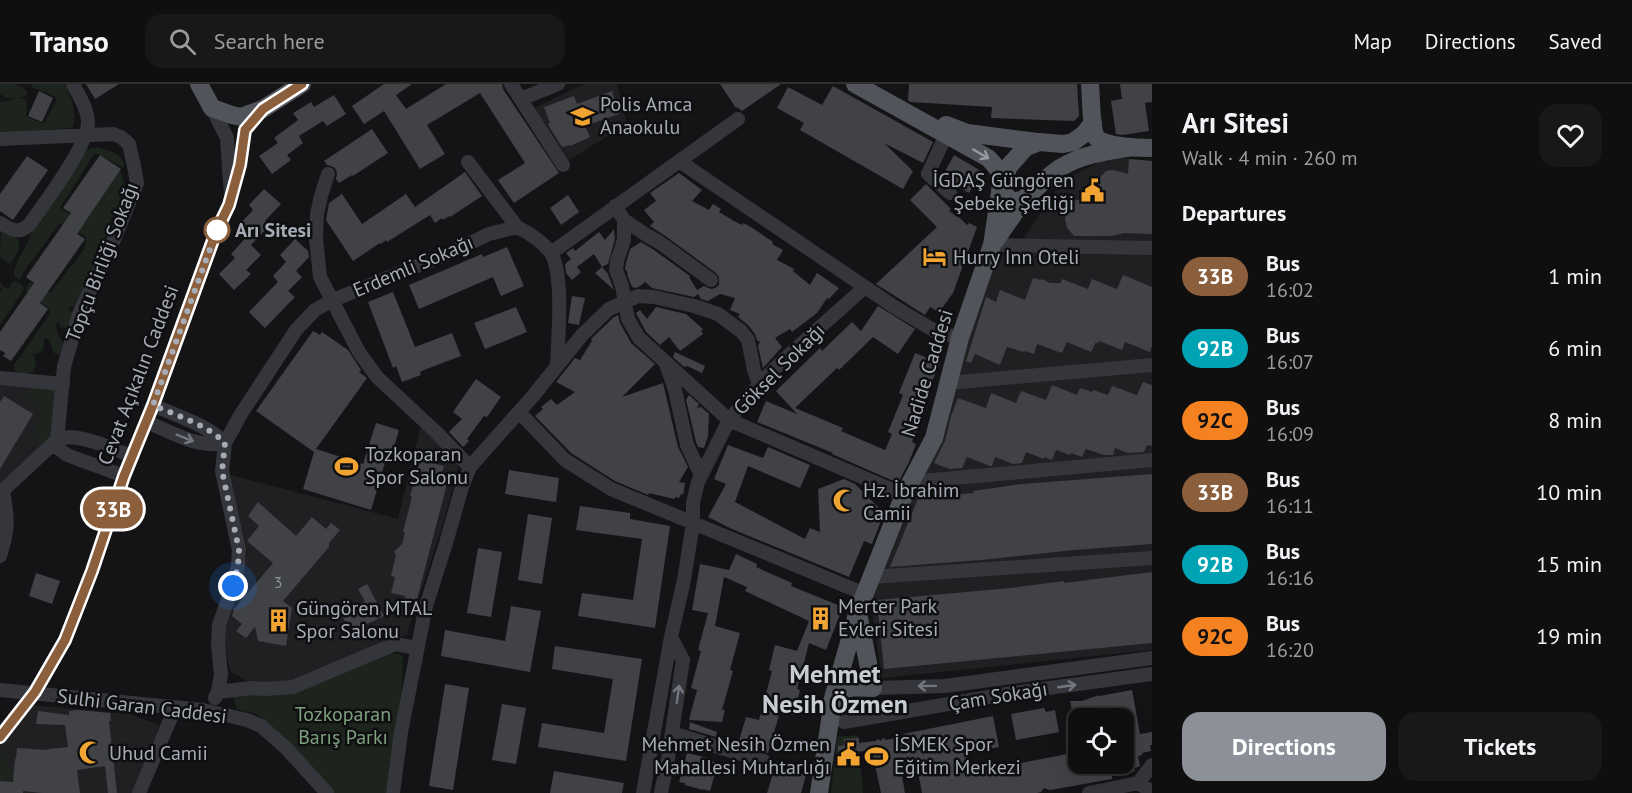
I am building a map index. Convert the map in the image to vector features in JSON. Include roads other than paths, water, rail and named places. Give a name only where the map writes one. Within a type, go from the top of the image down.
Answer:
[{"type":"main road","name":"Cevat Açıkalın Caddesi","points":[[199,84],[212,108]]},
{"type":"main road","points":[[212,108],[241,117],[263,109],[302,84]]},
{"type":"main road","points":[[855,84],[988,158],[996,165],[1001,185],[992,245]]},
{"type":"main road","points":[[864,84],[921,116],[967,133],[1063,144],[1073,142],[1093,123]]},
{"type":"main road","points":[[1090,84],[1096,136],[1100,140],[1133,147],[1152,148]]},
{"type":"main road","points":[[1024,199],[1017,202],[1011,200],[1001,185],[1009,166],[1026,147],[1039,142],[1052,148],[1057,157],[1049,177]]},
{"type":"main road","points":[[992,245],[1024,199],[1061,167],[1101,152],[1133,147]]},
{"type":"main road","name":"Nadide Caddesi","points":[[837,718],[832,702],[858,611],[907,488],[934,438],[960,338],[992,245]]},
{"type":"main road","points":[[834,694],[842,689],[855,687],[873,688],[858,611]]},
{"type":"main road","points":[[819,793],[826,750],[837,718]]},
{"type":"street","points":[[0,223],[19,232],[29,225],[71,162],[88,125],[84,105],[73,84]]},
{"type":"street","points":[[511,84],[563,165]]},
{"type":"street","points":[[521,99],[558,84]]},
{"type":"street","name":"Cevat Açıkalın Caddesi","points":[[0,737],[35,692],[65,640],[92,571],[124,476],[147,422],[216,232],[229,205],[231,196],[227,138],[212,108]]},
{"type":"street","points":[[231,196],[240,165],[245,130],[263,109]]},
{"type":"street","points":[[551,253],[738,119]]},
{"type":"street","name":"Topçu Birliği Sokağı","points":[[0,139],[113,134],[129,144],[136,183],[116,235],[79,314],[64,367],[57,440]]},
{"type":"street","points":[[946,135],[928,174],[950,193]]},
{"type":"street","points":[[679,161],[896,308],[935,331],[960,338]]},
{"type":"street","points":[[468,162],[517,227],[533,236],[551,253],[559,277],[557,366]]},
{"type":"street","points":[[328,174],[317,214],[316,239],[320,277],[359,352],[377,377],[470,467]]},
{"type":"street","points":[[615,206],[624,220],[711,280]]},
{"type":"street","points":[[624,220],[624,240],[616,270],[633,331],[729,420],[907,488],[1152,460]]},
{"type":"street","name":"Erdemli Sokağı","points":[[225,443],[241,414],[296,330],[315,310],[333,300],[454,251],[489,234],[517,227]]},
{"type":"street","points":[[992,245],[1152,248]]},
{"type":"street","name":"Göksel Sokağı","points":[[643,793],[684,580],[693,523],[693,503],[701,475],[729,420],[759,384],[865,287]]},
{"type":"street","points":[[393,793],[395,771],[426,606],[470,467],[582,335],[609,309],[638,296],[654,297],[694,306],[718,314],[741,331],[748,340],[759,384]]},
{"type":"street","points":[[665,362],[675,390],[687,446],[701,475]]},
{"type":"street","points":[[948,383],[1152,365]]},
{"type":"street","points":[[0,378],[63,384]]},
{"type":"street","points":[[153,405],[203,427],[225,443]]},
{"type":"street","points":[[519,412],[565,460],[612,489],[693,523],[868,585],[1152,558]]},
{"type":"street","points":[[147,422],[197,442],[209,445],[225,443]]},
{"type":"street","points":[[0,556],[8,528],[2,492],[57,440],[67,436],[79,438],[133,456]]},
{"type":"street","points":[[57,440],[59,450],[67,455],[124,476]]},
{"type":"street","points":[[202,710],[212,703],[218,692],[221,675],[219,625],[238,566],[239,550],[222,471],[225,443]]},
{"type":"street","points":[[661,793],[683,660],[672,638]]},
{"type":"street","points":[[218,692],[293,687],[395,644],[417,648]]},
{"type":"street","name":"Çam Sokağı","points":[[873,688],[945,686],[1152,658]]},
{"type":"street","name":"Çam Sokağı","points":[[837,718],[1152,674]]},
{"type":"street","name":"Sulhi Garan Caddesi","points":[[0,690],[202,710],[247,720],[261,726],[291,753],[327,793]]},
{"type":"street","points":[[139,793],[175,708]]},
{"type":"street","points":[[672,733],[764,761]]},
{"type":"street","points":[[1095,792],[1138,783],[1152,765]]},
{"type":"street","points":[[1138,783],[1149,790],[1149,793]]},
{"type":"place","name":"Polis Amca Anaokulu","points":[[582,116]]},
{"type":"place","name":"İGDAŞ Güngören Şebeke Şefliği","points":[[1092,191]]},
{"type":"place","name":"Arı Sitesi","points":[[217,230]]},
{"type":"place","name":"Hurry Inn Oteli","points":[[935,257]]},
{"type":"place","name":"Tozkoparan Spor Salonu","points":[[347,466]]},
{"type":"place","name":"Hz. İbrahim Camii","points":[[845,501]]},
{"type":"place","name":"Merter Park Evleri Sitesi","points":[[820,618]]},
{"type":"place","name":"Güngören MTAL Spor Salonu","points":[[278,620]]},
{"type":"place","name":"Uhud Camii","points":[[91,753]]},
{"type":"place","name":"Mehmet Nesih Özmen Mahallesi Muhtarlığı","points":[[848,755]]},
{"type":"place","name":"İSMEK Spor Eğitim Merkezi","points":[[876,756]]},
{"type":"district","name":"Mehmet Nesih Özmen","points":[[835,688]]},
{"type":"park label","name":"Tozkoparan Barış Parkı","points":[[343,726]]}]
